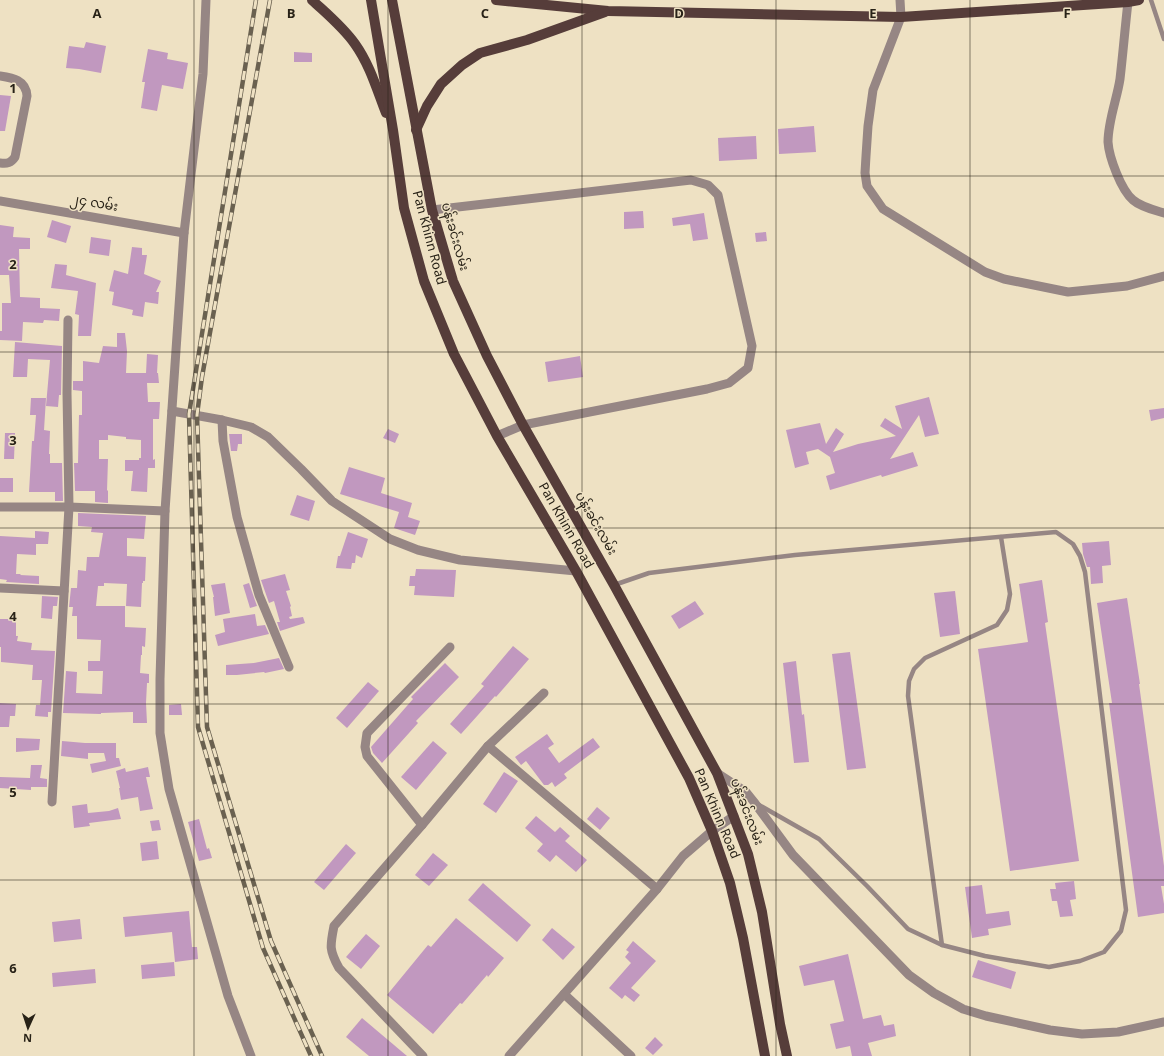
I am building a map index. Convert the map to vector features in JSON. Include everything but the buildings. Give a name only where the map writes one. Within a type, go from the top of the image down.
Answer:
[{"type":"main road","points":[[312,0],[340,26],[355,44],[372,75],[393,130]]},
{"type":"main road","name":"Pan Khinn Road","points":[[371,0],[393,130],[404,208],[424,281],[454,354],[497,436],[576,571],[689,778],[712,831],[730,883],[743,938],[765,1056]]},
{"type":"main road","name":"ပန်းခင်းလမ်း","points":[[392,0],[432,210],[453,281],[487,356],[523,425],[614,585],[717,773],[748,854],[762,912],[780,1024],[787,1056]]},
{"type":"main road","points":[[496,0],[552,2],[608,11],[901,17],[1128,2],[1139,0]]},
{"type":"main road","points":[[416,130],[427,106],[441,84],[462,65],[480,53],[527,40],[608,11]]},
{"type":"street","points":[[206,0],[203,74],[184,233],[165,511],[160,679],[160,733],[168,789],[228,996],[251,1056]]},
{"type":"street","points":[[900,0],[901,17],[873,90],[868,126],[865,173],[866,186],[883,209],[985,272],[1004,279],[1068,292],[1127,286],[1164,276]]},
{"type":"street","points":[[1128,2],[1119,80],[1110,123],[1108,142],[1112,159],[1122,186],[1133,200],[1146,208],[1164,213]]},
{"type":"street","points":[[0,76],[15,78],[27,91],[27,96],[15,157],[13,161],[7,164],[0,163]]},
{"type":"street","points":[[432,210],[691,180],[708,185],[718,195],[752,346],[748,368],[729,383],[707,389],[523,425],[497,436]]},
{"type":"street","name":"၂၄ လမ်း","points":[[0,201],[184,233]]},
{"type":"street","points":[[52,802],[69,507],[67,393],[68,320]]},
{"type":"street","points":[[172,410],[251,427],[268,437],[332,501],[390,539],[418,550],[460,560],[576,571]]},
{"type":"street","points":[[222,420],[223,440],[237,517],[259,595],[289,667]]},
{"type":"street","points":[[0,507],[69,507],[165,511]]},
{"type":"street","points":[[0,588],[64,591]]},
{"type":"street","points":[[422,825],[367,756],[364,747],[367,733],[450,647]]},
{"type":"street","points":[[423,1056],[339,968],[332,956],[331,943],[334,926],[422,825],[488,746],[544,693]]},
{"type":"street","points":[[488,746],[657,889]]},
{"type":"street","points":[[717,773],[746,792],[793,855],[909,975],[934,993],[963,1009],[986,1016],[1050,1030],[1082,1034],[1118,1032],[1164,1022]]},
{"type":"street","points":[[510,1056],[657,889],[683,856],[712,831],[734,816]]},
{"type":"street","points":[[564,994],[631,1056]]},
{"type":"lane","points":[[1151,0],[1164,39]]},
{"type":"lane","points":[[614,585],[649,573],[796,555],[1056,532],[1073,544],[1080,556],[1085,572],[1126,910],[1121,931],[1104,952],[1080,961],[1049,967],[985,956],[942,945],[908,929],[868,886],[819,839],[754,802]]},
{"type":"lane","points":[[942,945],[908,696],[909,681],[914,669],[925,658],[997,625],[1007,610],[1010,594],[1001,537]]},
{"type":"railway","points":[[256,0],[189,414],[198,727],[263,948],[311,1056]]},
{"type":"railway","points":[[270,0],[202,377],[197,415],[207,727],[271,941],[322,1056]]}]
